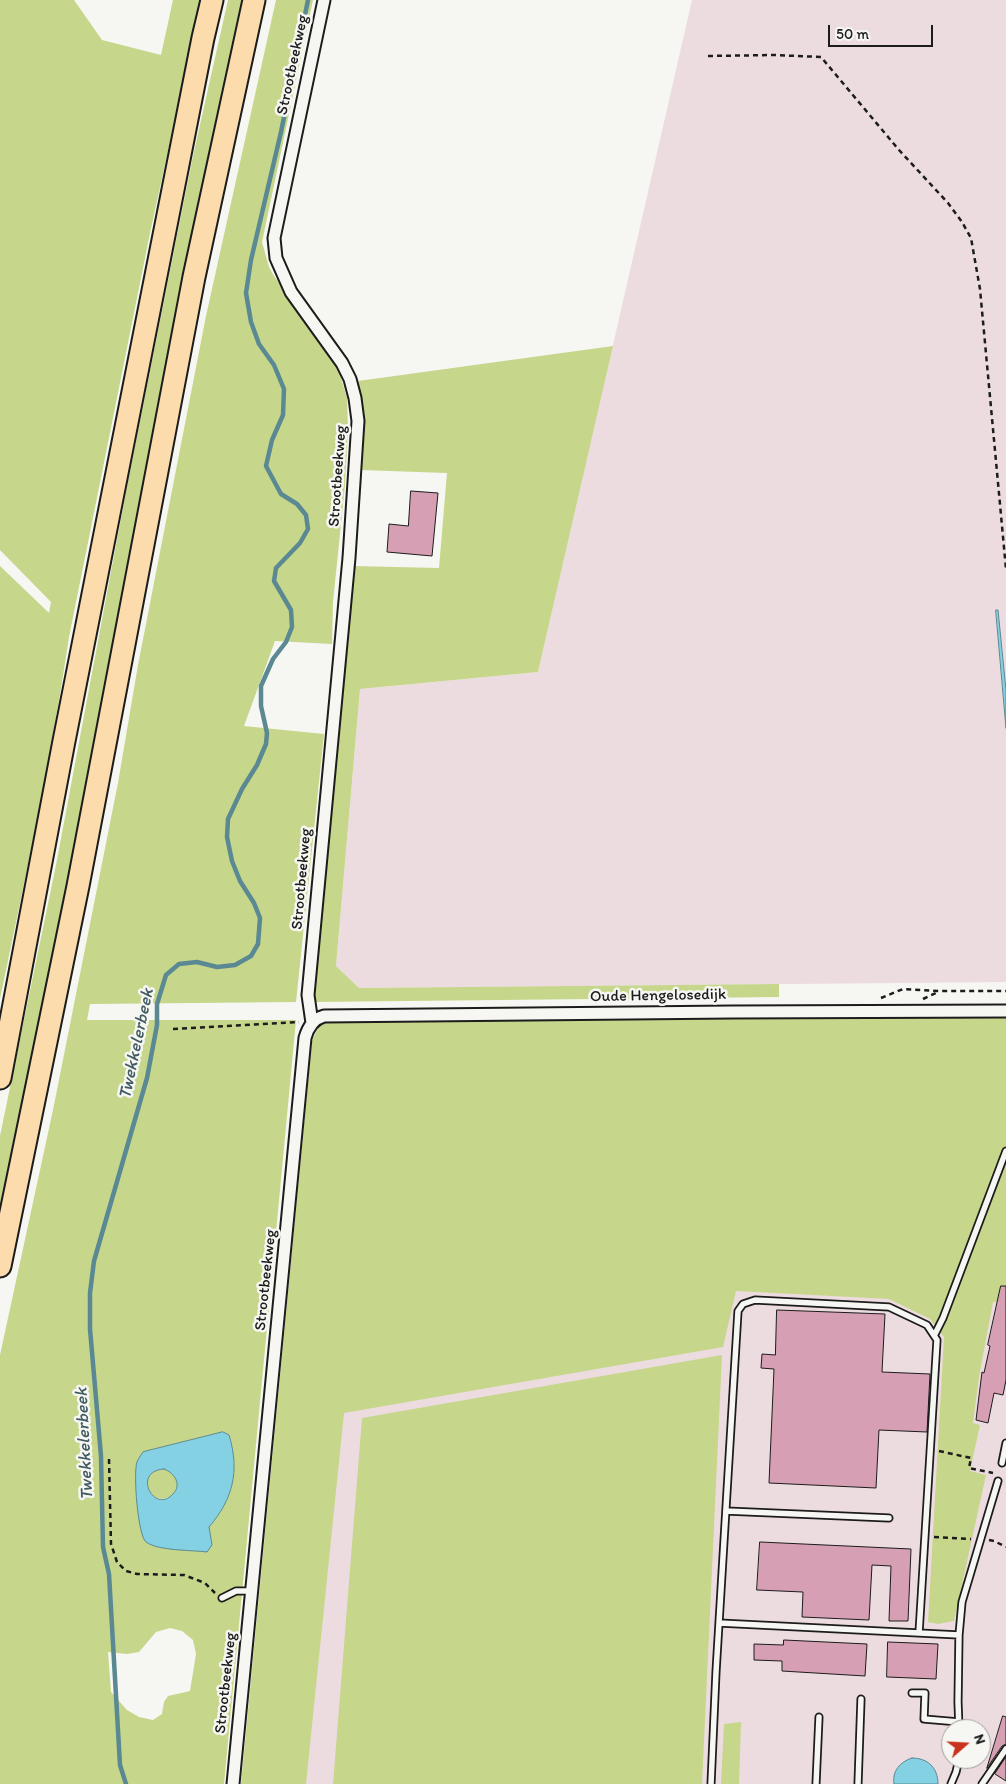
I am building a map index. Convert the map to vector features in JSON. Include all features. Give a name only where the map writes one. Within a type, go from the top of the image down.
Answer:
[{"type":"highway","points":[[0,1078],[64,741],[212,0]]},
{"type":"highway","points":[[0,1266],[78,886],[194,277],[254,0]]},
{"type":"street","name":"Strootbeekweg","points":[[233,1784],[305,1038],[312,1022],[308,995],[349,558],[358,421],[350,379],[342,363],[291,292],[276,258],[274,238],[324,0]]},
{"type":"street","name":"Oude Hengelosedijk","points":[[312,1022],[324,1016],[1006,1011]]},
{"type":"lane","points":[[934,1334],[943,1318],[1006,1151]]},
{"type":"lane","points":[[711,1784],[738,1311],[743,1304],[755,1300],[890,1307],[927,1325],[934,1334],[937,1340],[919,1633]]},
{"type":"lane","points":[[1002,1463],[1006,1443]]},
{"type":"lane","points":[[959,1719],[959,1636],[962,1602],[998,1481]]},
{"type":"lane","points":[[726,1511],[889,1518]]},
{"type":"lane","points":[[222,1598],[236,1591],[252,1591]]},
{"type":"lane","points":[[719,1623],[959,1636]]},
{"type":"lane","points":[[912,1693],[925,1693],[924,1719],[941,1720]]},
{"type":"lane","points":[[858,1784],[861,1699]]},
{"type":"lane","points":[[816,1784],[819,1717]]},
{"type":"lane","points":[[982,1784],[1006,1750]]},
{"type":"lane","points":[[951,1784],[957,1769]]},
{"type":"path","points":[[708,56],[774,55],[821,57],[862,107],[948,203],[962,222],[971,238],[980,289],[1006,569]]},
{"type":"path","points":[[880,998],[903,989],[1006,991]]},
{"type":"path","points":[[173,1029],[312,1022]]},
{"type":"path","points":[[931,1449],[971,1458],[969,1468],[996,1474]]},
{"type":"path","points":[[109,1459],[111,1544],[117,1562],[126,1571],[137,1574],[184,1575],[204,1583],[222,1598]]},
{"type":"path","points":[[925,1536],[980,1539],[994,1541],[1006,1547]]},
{"type":"shaded area","points":[[692,0],[1006,0],[1006,982],[359,988],[336,966],[360,689],[538,672]]},
{"type":"shaded area","points":[[1006,1054],[1006,1784],[302,1784],[374,1073]]},
{"type":"green space","points":[[0,0],[74,0],[102,40],[161,55],[173,0],[201,0],[150,233],[69,637],[46,774],[0,999],[0,566],[49,613],[51,602],[0,550]]},
{"type":"green space","points":[[228,0],[249,0],[109,674],[0,1227],[0,1136],[56,865],[128,481],[193,156]]},
{"type":"green space","points":[[276,0],[313,0],[262,242],[269,267],[274,276],[337,365],[347,398],[348,430],[345,485],[333,602],[332,644],[275,641],[244,726],[324,734],[296,1002],[90,1004],[87,1020],[296,1020],[224,1784],[0,1784],[0,1355],[53,1110],[118,783],[138,665],[206,316]],"holes":[[[223,1432],[229,1435],[234,1461],[234,1473],[229,1495],[224,1506],[209,1527],[141,1532],[143,1452]],[[170,1628],[182,1631],[193,1640],[196,1654],[190,1691],[168,1696],[164,1702],[162,1714],[153,1720],[139,1717],[127,1710],[111,1692],[108,1652],[127,1654],[139,1652],[156,1632]]]},
{"type":"green space","points":[[613,346],[538,672],[360,689],[336,966],[359,988],[779,984],[779,997],[313,1002],[341,709],[352,566],[439,568],[447,473],[361,470],[363,412],[358,381]]},
{"type":"green space","points":[[1006,1015],[1006,1302],[993,1302],[979,1377],[973,1423],[980,1425],[970,1471],[986,1475],[954,1621],[938,1624],[928,1622],[944,1337],[930,1319],[889,1299],[736,1291],[723,1347],[344,1413],[306,1784],[241,1784],[312,1041],[319,1025],[327,1021]]},
{"type":"green space","points":[[722,1355],[702,1784],[333,1784],[362,1418]]},
{"type":"green space","points":[[162,1469],[168,1470],[176,1478],[176,1490],[168,1498],[162,1499],[156,1498],[148,1490],[147,1484],[148,1478],[156,1470]]},
{"type":"green space","points":[[741,1722],[739,1784],[721,1784],[724,1724]]},
{"type":"water","points":[[996,610],[998,610],[1006,690],[1006,728]]},
{"type":"water","points":[[223,1432],[229,1435],[234,1461],[232,1484],[224,1506],[209,1527],[212,1545],[207,1552],[167,1549],[146,1542],[141,1529],[136,1491],[137,1462],[143,1452]],"holes":[[[164,1469],[176,1480],[176,1491],[166,1499],[159,1499],[153,1496],[147,1483],[149,1477],[154,1472]]]},
{"type":"water","points":[[912,1758],[918,1758],[931,1765],[938,1778],[938,1784],[894,1784],[894,1775],[898,1768]]},
{"type":"building","points":[[411,491],[438,493],[432,556],[387,552],[389,524],[408,526]]},
{"type":"building","points":[[1001,1286],[1006,1286],[1006,1380],[1003,1395],[994,1393],[988,1423],[976,1420],[982,1372],[984,1373]]},
{"type":"building","points":[[777,1310],[885,1314],[882,1372],[930,1374],[927,1432],[879,1430],[876,1488],[769,1483],[774,1369],[761,1368],[762,1354],[775,1355]]},
{"type":"building","points":[[760,1542],[911,1549],[908,1621],[889,1621],[891,1566],[872,1565],[869,1620],[802,1617],[803,1592],[757,1590]]},
{"type":"building","points":[[784,1640],[867,1644],[865,1676],[782,1671],[782,1661],[754,1660],[754,1644],[783,1645]]},
{"type":"building","points":[[888,1642],[938,1644],[936,1679],[887,1677]]},
{"type":"building","points":[[1003,1716],[1006,1717],[1006,1744],[1002,1746],[991,1762],[991,1755]]},
{"type":"building","points":[[1006,1757],[1006,1781],[995,1774]]},
{"type":"waterway","name":"Twekkelerbeek","points":[[126,1784],[120,1765],[109,1574],[103,1547],[101,1456],[90,1329],[90,1293],[94,1261],[147,1078],[157,1025],[157,1004],[166,975],[179,964],[197,962],[217,967],[235,965],[251,956],[258,944],[260,918],[254,903],[240,881],[232,861],[227,837],[228,819],[266,744],[267,733],[261,706],[261,686],[273,659],[286,642],[292,627],[291,610],[274,581],[276,568],[300,543],[308,529],[306,515],[297,504],[281,494],[266,466],[272,440],[283,415],[284,389],[274,365],[259,344],[251,322],[246,293],[251,260],[281,132],[308,0]]}]
